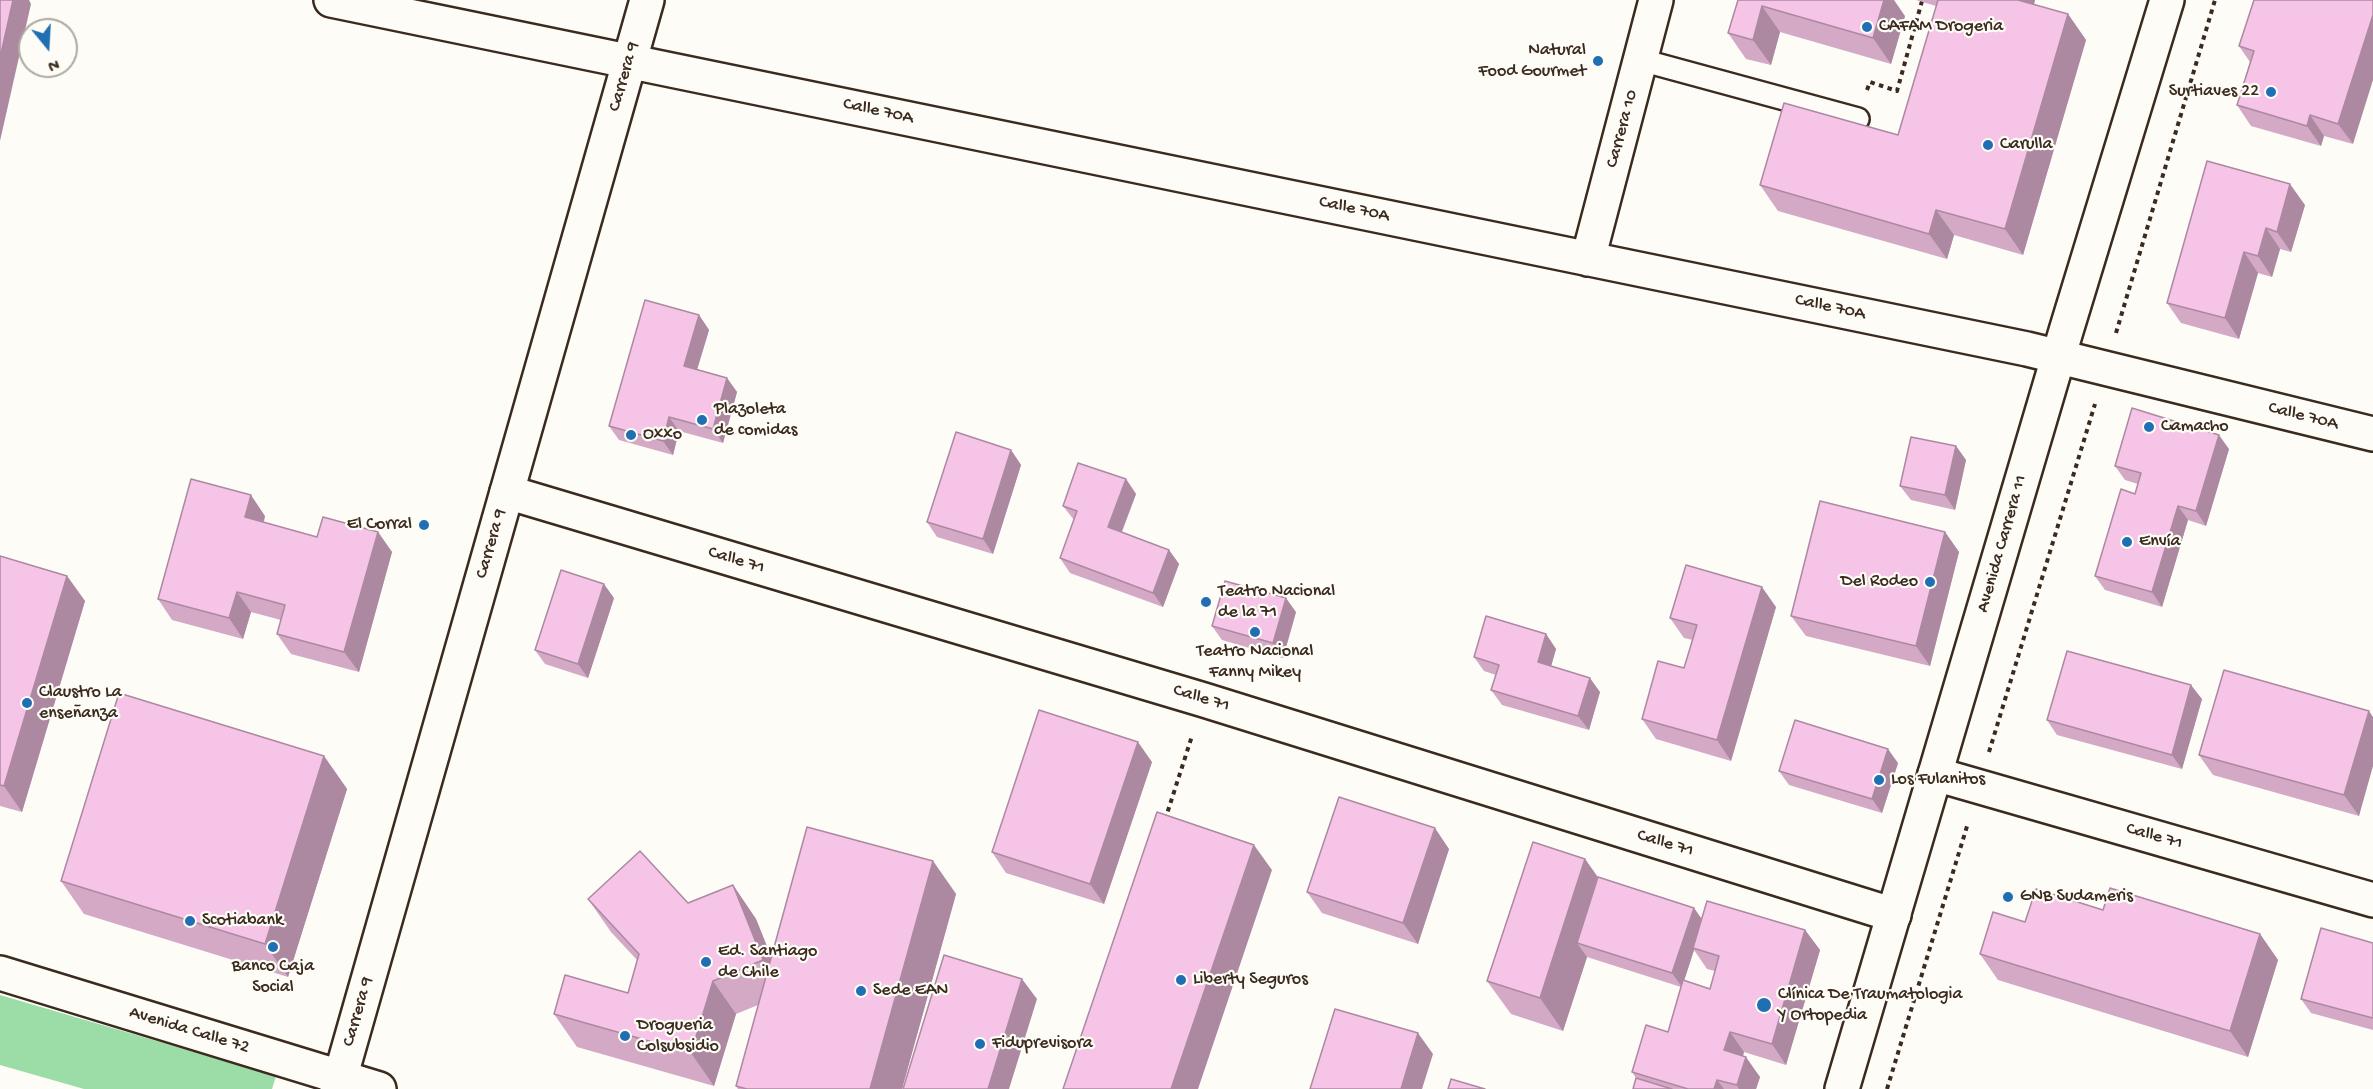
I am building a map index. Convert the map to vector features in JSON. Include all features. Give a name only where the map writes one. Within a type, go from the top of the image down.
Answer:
[{"type":"street","name":"Calle 70A","points":[[331,0],[2059,356],[2373,434]]},
{"type":"street","name":"Carrera 9","points":[[338,1083],[647,0]]},
{"type":"street","name":"Carrera 10","points":[[1588,259],[1656,0]]},
{"type":"street","name":"Avenida Carrera 11","points":[[1842,1089],[2167,0]]},
{"type":"street","name":"Calle 71","points":[[507,492],[1204,700],[1893,915]]},
{"type":"street","name":"Calle 71","points":[[1935,774],[2373,900]]},
{"type":"street","name":"Avenida Calle 72","points":[[0,973],[338,1083],[379,1089]]},
{"type":"lane","points":[[1641,60],[1858,119]]},
{"type":"path","points":[[1887,1089],[2215,0]]},
{"type":"path","points":[[1858,119],[1870,82],[1897,91],[1922,1]]},
{"type":"path","points":[[1164,822],[1204,700]]},
{"type":"green space","points":[[0,995],[276,1076],[272,1089],[84,1089],[0,1065]]},
{"type":"building","points":[[0,0],[13,0],[0,58]]},
{"type":"building","points":[[1738,0],[1884,0],[1873,38],[1762,6],[1753,40],[1728,33]]},
{"type":"building","name":"Carulla","points":[[1938,0],[2018,0],[2068,14],[2005,229],[1936,210],[1929,234],[1760,185],[1784,103],[1898,135]]},
{"type":"building","points":[[2254,0],[2373,0],[2373,15],[2338,124],[2310,115],[2307,126],[2237,105],[2254,51],[2239,46]]},
{"type":"building","points":[[2207,161],[2290,184],[2277,232],[2266,228],[2258,256],[2244,252],[2225,318],[2167,303]]},
{"type":"building","points":[[645,300],[699,315],[684,366],[727,378],[713,429],[669,417],[663,441],[609,426]]},
{"type":"building","points":[[2132,408],[2219,435],[2196,511],[2178,506],[2152,592],[2095,576],[2121,489],[2135,494],[2141,473],[2115,466]]},
{"type":"building","points":[[956,432],[1011,450],[983,539],[927,522]]},
{"type":"building","points":[[1911,437],[1956,446],[1945,495],[1900,486]]},
{"type":"building","points":[[1078,463],[1126,479],[1108,527],[1169,550],[1153,593],[1060,558],[1077,511],[1063,506]]},
{"type":"building","points":[[191,479],[251,495],[245,517],[317,537],[323,517],[378,532],[344,652],[277,634],[285,605],[237,592],[229,618],[158,599]]},
{"type":"building","points":[[1820,501],[1945,532],[1916,646],[1791,616]]},
{"type":"building","points":[[0,556],[67,576],[4,786],[0,785]]},
{"type":"building","points":[[1686,565],[1762,587],[1717,740],[1642,719],[1658,661],[1684,668],[1697,625],[1670,618]]},
{"type":"building","points":[[561,570],[604,584],[578,664],[535,650]]},
{"type":"building","points":[[1225,581],[1286,598],[1273,643],[1212,626]]},
{"type":"building","points":[[1486,616],[1546,634],[1538,662],[1590,678],[1578,716],[1491,690],[1499,665],[1474,657]]},
{"type":"building","points":[[2067,651],[2191,685],[2172,755],[2047,720]]},
{"type":"building","points":[[2224,670],[2369,711],[2344,795],[2199,755]]},
{"type":"building","points":[[119,693],[324,756],[265,944],[61,881]]},
{"type":"building","points":[[1039,710],[1138,742],[1090,884],[992,852]]},
{"type":"building","points":[[1795,720],[1888,749],[1872,799],[1779,771]]},
{"type":"building","points":[[1339,797],[1435,828],[1403,923],[1307,892]]},
{"type":"building","name":"Liberty Seguros","points":[[1157,812],[1254,845],[1171,1089],[1063,1089]]},
{"type":"building","name":"Sede EAN","points":[[807,827],[933,861],[870,1089],[747,1089],[736,1086]]},
{"type":"building","points":[[1533,842],[1585,859],[1540,998],[1487,981]]},
{"type":"building","points":[[640,851],[688,903],[733,885],[763,960],[713,981],[691,1053],[554,1014],[565,975],[628,993],[639,954],[588,899]]},
{"type":"building","points":[[1598,877],[1694,908],[1672,973],[1577,943]]},
{"type":"building","points":[[2110,888],[2260,934],[2230,1031],[1980,954],[1993,912],[2025,922],[2036,889],[2103,910]]},
{"type":"building","name":"Clínica De Traumatologia Y Ortopedia","points":[[1707,901],[1805,930],[1772,1044],[1730,1032],[1724,1050],[1746,1057],[1737,1085],[1717,1080],[1714,1089],[1688,1089],[1632,1072],[1646,1025],[1668,1032],[1683,980],[1710,989],[1719,956],[1693,948]]},
{"type":"building","points":[[2321,928],[2373,943],[2373,1018],[2301,999]]},
{"type":"building","name":"Fiduprevisora","points":[[944,955],[1022,979],[988,1089],[903,1089]]},
{"type":"building","points":[[1335,1009],[1418,1033],[1401,1089],[1310,1089]]},
{"type":"building","points":[[1636,1078],[1672,1089],[1633,1089]]},
{"type":"building","points":[[1451,1079],[1485,1089],[1448,1089]]},
{"type":"place","name":"CAFAM Drogeria","points":[[1867,27]]},
{"type":"place","name":"Natural Food Gourmet","points":[[1598,61]]},
{"type":"place","name":"Surtiaves 22","points":[[2271,92]]},
{"type":"place","name":"Carulla","points":[[1988,145]]},
{"type":"place","name":"Plazoleta de comidas","points":[[702,420]]},
{"type":"place","name":"Camacho","points":[[2149,427]]},
{"type":"place","name":"Oxxo","points":[[631,435]]},
{"type":"place","name":"El Corral","points":[[424,525]]},
{"type":"place","name":"Envía","points":[[2127,542]]},
{"type":"place","name":"Del Rodeo","points":[[1930,582]]},
{"type":"place","name":"Teatro Nacional de la 71","points":[[1206,602]]},
{"type":"place","name":"Teatro Nacional Fanny Mikey","points":[[1255,632]]},
{"type":"place","name":"Claustro La enseñanza","points":[[27,703]]},
{"type":"place","name":"Los Fulanitos","points":[[1879,780]]},
{"type":"place","name":"GNB Sudameris","points":[[2008,897]]},
{"type":"place","name":"Scotiabank","points":[[190,921]]},
{"type":"place","name":"Banco Caja Social","points":[[273,947]]},
{"type":"place","name":"Ed. Santiago de Chile","points":[[706,962]]},
{"type":"place","name":"Liberty Seguros","points":[[1181,980]]},
{"type":"place","name":"Sede EAN","points":[[861,991]]},
{"type":"place","name":"Clínica De Traumatologia Y Ortopedia","points":[[1764,1005]]},
{"type":"place","name":"Drogueria Colsubsidio","points":[[625,1036]]},
{"type":"place","name":"Fiduprevisora","points":[[980,1044]]}]
